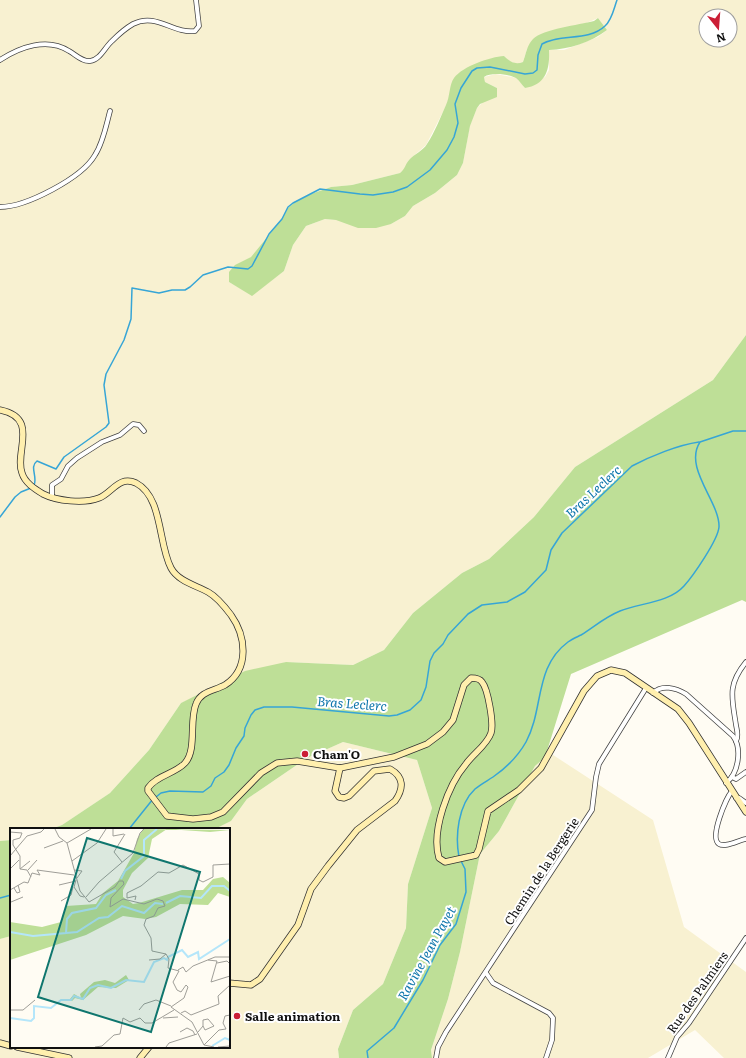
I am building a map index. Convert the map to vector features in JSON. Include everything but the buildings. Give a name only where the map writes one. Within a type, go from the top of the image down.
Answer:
[{"type":"main road","points":[[0,410],[14,416],[22,427],[24,442],[21,468],[22,474],[30,485],[37,490],[52,498],[83,501],[98,499],[125,481],[136,483],[143,488],[149,496],[154,508],[171,569],[179,578],[208,592],[216,598],[231,615],[241,632],[243,641],[242,660],[235,675],[225,684],[203,695],[195,706],[192,744],[188,760],[179,768],[162,776],[150,784],[148,790],[163,812],[172,817],[202,819],[222,812],[261,773],[277,763],[297,761],[340,768],[394,757],[436,738],[449,726],[456,714],[464,685],[472,678],[480,680],[485,688],[491,721],[491,733],[459,772],[442,811],[436,846],[442,861],[451,861],[476,855],[480,849],[488,811],[519,790],[541,768],[584,691],[591,682],[604,672],[611,670],[624,673],[678,709],[689,723],[726,783],[746,812]]},
{"type":"main road","points":[[230,983],[251,985],[260,979],[298,925],[311,889],[328,866],[357,830],[395,801],[400,794],[402,786],[400,778],[390,769],[374,771],[349,796],[339,798],[335,791],[340,768]]},
{"type":"main road","points":[[0,1043],[10,1046]]},
{"type":"main road","points":[[22,1048],[69,1058]]},
{"type":"main road","points":[[140,1058],[148,1048]]},
{"type":"street","points":[[0,60],[25,48],[55,44],[80,59],[90,62],[97,59],[111,41],[133,24],[144,19],[157,20],[187,32],[195,31],[199,26],[196,0]]},
{"type":"street","points":[[0,207],[30,201],[50,192],[90,162],[98,150],[110,112]]},
{"type":"street","points":[[52,498],[52,485],[61,479],[68,466],[77,458],[102,442],[120,435],[133,424],[139,425],[144,431]]},
{"type":"street","points":[[726,783],[732,777],[739,751],[736,741],[738,732],[731,695],[735,679],[746,662]]},
{"type":"street","name":"Chemin de la Bergerie","points":[[436,1058],[438,1047],[444,1037],[592,810],[599,764],[646,688]]},
{"type":"street","points":[[653,692],[660,688],[671,688],[686,694],[736,741]]},
{"type":"street","points":[[732,777],[736,778],[746,772]]},
{"type":"street","points":[[732,791],[726,798],[716,832],[716,840],[718,844],[723,845],[746,839]]},
{"type":"street","points":[[736,798],[739,798],[746,803]]},
{"type":"street","name":"Rue des Palmiers","points":[[668,1058],[677,1037],[689,1023],[746,938]]},
{"type":"street","points":[[486,973],[493,983],[549,1013],[553,1018],[552,1040],[546,1058]]},
{"type":"shaded area","points":[[0,0],[746,0],[746,335],[713,380],[575,467],[534,517],[489,559],[462,573],[413,613],[384,650],[353,665],[286,662],[181,703],[149,750],[110,793],[62,825],[54,828],[10,828],[10,840],[0,841]],"holes":[[[598,18],[607,30],[598,37],[564,50],[549,50],[549,70],[545,77],[525,88],[517,78],[496,74],[484,77],[485,82],[497,88],[477,108],[470,125],[463,163],[457,175],[435,193],[413,206],[405,216],[391,224],[325,219],[306,226],[293,245],[284,271],[252,295],[229,282],[245,261],[251,257],[282,219],[288,208],[295,202],[311,194],[331,187],[352,185],[400,173],[406,168],[408,161],[426,145],[447,104],[504,56],[509,61],[517,64],[523,62],[527,49]]]},
{"type":"shaded area","points":[[343,742],[417,760],[432,808],[408,884],[406,928],[383,984],[353,1010],[338,1049],[339,1058],[0,1058],[0,939],[10,936],[10,1048],[230,1048],[230,828],[217,828],[231,821],[247,799],[307,758]]},
{"type":"shaded area","points":[[550,753],[653,820],[684,927],[746,972],[746,1058],[724,1058],[695,1030],[648,1058],[432,1058],[431,1050],[448,999],[460,952],[480,854],[499,831],[535,766]]},
{"type":"green space","points":[[598,18],[607,30],[586,42],[564,48],[549,50],[549,64],[547,70],[542,80],[538,83],[525,88],[516,78],[509,75],[491,74],[484,77],[485,82],[497,88],[497,97],[480,104],[477,108],[470,126],[463,163],[457,175],[435,193],[413,206],[405,216],[391,224],[376,228],[358,228],[336,220],[325,219],[306,226],[293,245],[284,271],[252,296],[229,282],[229,272],[235,265],[251,257],[282,219],[288,208],[295,202],[311,194],[331,187],[352,185],[400,173],[409,160],[423,149],[430,139],[447,102],[452,81],[458,74],[470,66],[484,60],[498,57],[504,56],[515,63],[523,62],[529,44],[538,36],[553,30],[594,21]]},
{"type":"green space","points":[[746,335],[746,602],[742,600],[571,674],[547,751],[550,753],[535,766],[499,831],[480,854],[460,952],[448,999],[431,1050],[432,1058],[339,1058],[338,1049],[353,1010],[383,984],[406,928],[408,884],[432,808],[417,760],[343,742],[307,758],[247,799],[231,821],[217,828],[54,828],[62,825],[110,793],[149,750],[181,703],[245,671],[286,662],[353,665],[384,650],[413,613],[462,573],[489,559],[534,517],[575,467],[713,380]]},
{"type":"green space","points":[[10,840],[10,936],[0,939],[0,841]]},
{"type":"waterway","points":[[34,485],[34,466],[37,461],[56,469],[64,457],[106,427],[109,423],[104,385],[106,374],[124,340],[131,319],[132,288],[159,293],[172,290],[185,290],[203,275],[228,267],[248,269],[252,266],[269,234],[282,219],[288,207],[320,189],[373,195],[393,192],[407,187],[430,170],[447,150],[454,137],[458,123],[455,104],[461,88],[472,71],[477,68],[490,67],[525,74],[533,73],[537,70],[538,55],[542,44],[557,39],[583,36],[598,31],[609,21],[617,0]]},
{"type":"waterway","name":"Ravine Jean Payet","points":[[459,857],[457,840],[458,830],[461,812],[465,803],[475,789],[507,766],[526,742],[532,729],[545,676],[557,652],[570,641],[615,613],[628,608],[654,602],[678,592],[699,566],[710,549],[718,533],[719,527],[718,517],[699,474],[696,463],[696,452],[700,442],[733,431],[746,431]]},
{"type":"waterway","name":"Bras Leclerc","points":[[156,797],[161,793],[170,791],[203,792],[211,786],[215,778],[224,772],[229,765],[236,748],[244,736],[245,728],[251,715],[255,710],[264,707],[292,707],[389,716],[397,715],[410,710],[421,700],[426,687],[430,661],[434,653],[443,644],[448,635],[468,614],[482,605],[507,602],[525,592],[546,570],[551,550],[562,533],[632,466],[665,451],[699,442]]},
{"type":"waterway","points":[[0,517],[15,497],[21,492],[31,488]]},
{"type":"waterway","name":"Bras Leclerc","points":[[130,828],[153,799]]},
{"type":"waterway","name":"Ravine Jean Payet","points":[[368,1058],[367,1051],[394,1028],[423,980],[440,945],[456,924],[466,892],[465,869],[461,861]]},
{"type":"waterway","name":"Bras Leclerc","points":[[0,898],[10,895]]},
{"type":"place","name":"Cham'O","points":[[305,754]]},
{"type":"place","name":"Salle animation","points":[[237,1016]]}]
